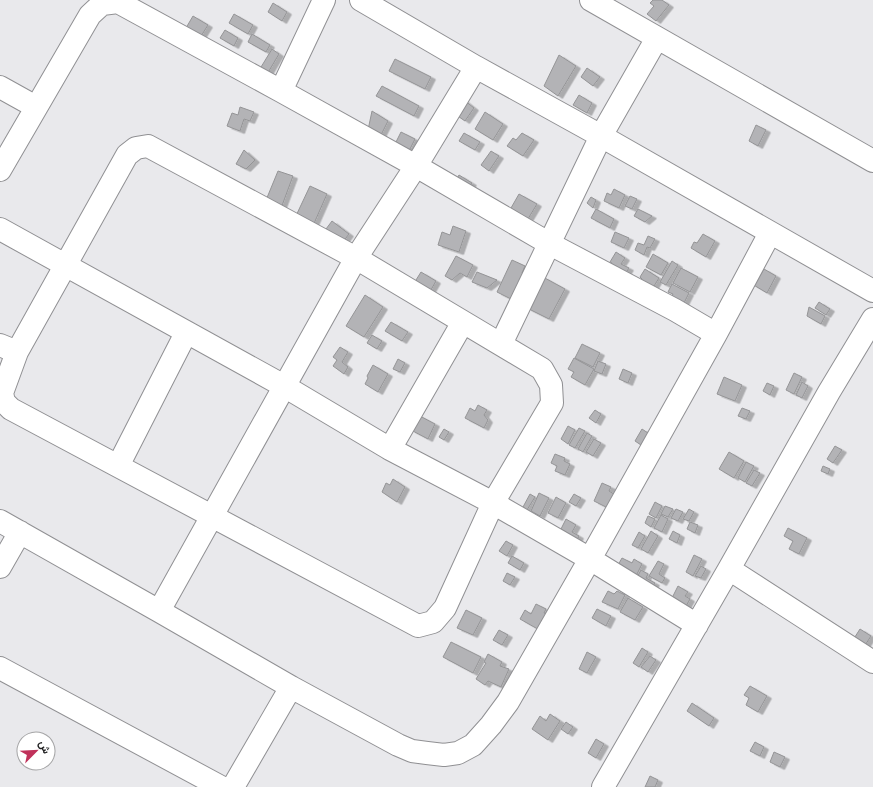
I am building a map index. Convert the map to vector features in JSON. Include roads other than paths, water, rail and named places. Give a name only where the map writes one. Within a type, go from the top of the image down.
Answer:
[{"type":"street","points":[[280,91],[324,0]]},
{"type":"street","points":[[361,0],[476,67],[601,136],[873,291]]},
{"type":"street","points":[[591,0],[873,160]]},
{"type":"street","points":[[0,170],[90,15],[102,4],[118,2],[416,166],[550,244],[675,310],[716,334]]},
{"type":"street","points":[[501,344],[601,136],[658,38]]},
{"type":"street","points":[[159,611],[356,258],[416,166],[476,67]]},
{"type":"street","points":[[0,87],[36,107]]},
{"type":"street","points":[[148,146],[356,258],[542,369],[551,385],[552,403],[493,503],[445,608],[433,622],[418,626],[211,517],[11,409],[4,402],[2,393],[9,349],[66,265],[126,155],[136,148],[148,146]]},
{"type":"street","points":[[0,229],[284,386],[390,449],[493,503],[590,559],[697,625]]},
{"type":"street","points":[[0,521],[290,687],[398,745],[412,751],[444,755],[458,753],[473,745],[491,725],[508,702],[716,334],[770,233]]},
{"type":"street","points":[[603,787],[829,392],[873,319]]},
{"type":"street","points":[[390,449],[463,322]]},
{"type":"street","points":[[118,466],[186,333]]},
{"type":"street","points":[[0,567],[20,532]]},
{"type":"street","points":[[729,569],[873,662]]},
{"type":"street","points":[[0,668],[221,787]]},
{"type":"street","points":[[232,787],[290,687]]}]
